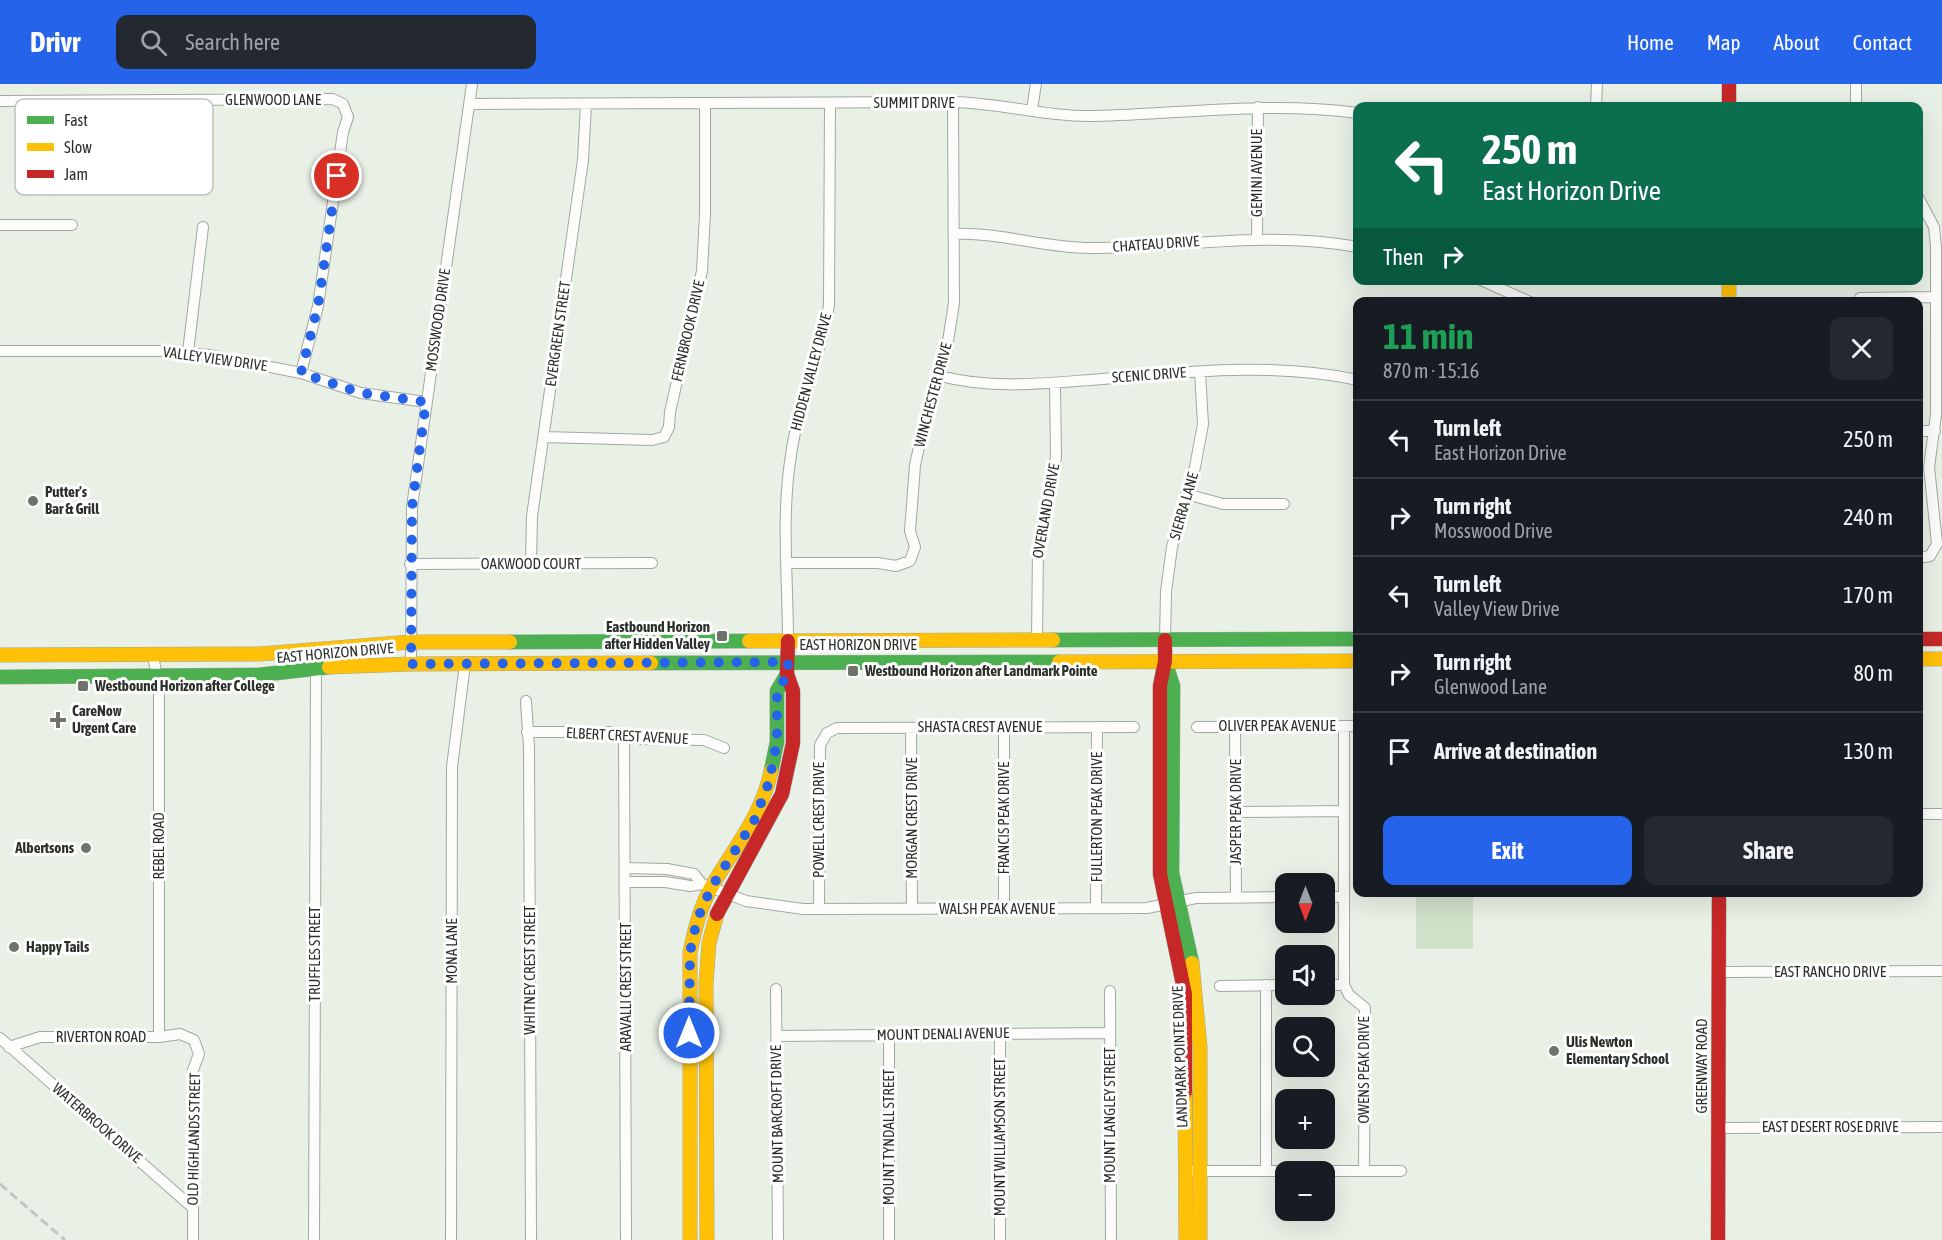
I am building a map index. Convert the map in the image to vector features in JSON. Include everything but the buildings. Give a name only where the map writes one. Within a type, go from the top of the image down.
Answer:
[{"type":"main road","points":[[1729,84],[1729,102]]},
{"type":"main road","name":"EAST HORIZON DRIVE","points":[[0,655],[260,654],[411,642],[1353,639]]},
{"type":"main road","points":[[1923,639],[1942,639]]},
{"type":"main road","name":"LANDMARK POINTE DRIVE","points":[[1165,640],[1165,661],[1160,686],[1160,874],[1196,986],[1200,1240]]},
{"type":"main road","points":[[707,1240],[707,958],[713,923],[725,894],[771,818],[782,794],[793,743],[793,691],[788,668],[788,641]]},
{"type":"main road","points":[[465,664],[470,658],[479,654],[531,652],[554,642]]},
{"type":"main road","points":[[1923,659],[1942,659]]},
{"type":"main road","name":"EAST HORIZON DRIVE","points":[[0,677],[259,675],[316,668],[411,664],[788,668],[1165,661],[1353,661]]},
{"type":"main road","points":[[690,1240],[689,974],[697,920],[707,886],[754,821],[769,782],[777,742],[777,691],[788,668]]},
{"type":"main road","name":"GREENWAY ROAD","points":[[1718,1240],[1719,897]]},
{"type":"main road","name":"LANDMARK POINTE DRIVE","points":[[1170,904],[1184,987],[1186,1240]]},
{"type":"street","name":"MOSSWOOD DRIVE","points":[[411,664],[412,507],[472,84]]},
{"type":"street","points":[[1032,109],[1036,84]]},
{"type":"street","points":[[1596,102],[1597,84]]},
{"type":"street","points":[[1856,84],[1856,102]]},
{"type":"street","name":"GLENWOOD LANE","points":[[213,100],[333,99],[344,104],[348,117],[343,132],[318,306],[301,373]]},
{"type":"street","name":"GLENWOOD LANE","points":[[0,101],[15,101]]},
{"type":"street","name":"SUMMIT DRIVE","points":[[470,104],[953,102],[1032,109],[1075,116],[1258,106],[1353,113]]},
{"type":"street","name":"WINCHESTER DRIVE","points":[[787,563],[878,563],[896,566],[910,561],[915,547],[910,531],[914,474],[922,429],[940,376],[953,314],[953,102]]},
{"type":"street","name":"FERNBROOK DRIVE","points":[[544,437],[652,440],[664,437],[669,427],[670,412],[702,271],[705,214],[705,103]]},
{"type":"street","name":"HIDDEN VALLEY DRIVE","points":[[788,641],[787,495],[790,455],[799,410],[826,327],[829,305],[831,103]]},
{"type":"street","name":"EVERGREEN STREET","points":[[531,564],[532,516],[583,160],[586,104]]},
{"type":"street","name":"GEMINI AVENUE","points":[[1257,238],[1258,106]]},
{"type":"street","points":[[1923,206],[1934,227],[1935,431],[1929,467],[1937,544],[1924,557]]},
{"type":"street","points":[[0,225],[72,225]]},
{"type":"street","points":[[188,352],[203,227]]},
{"type":"street","name":"CHATEAU DRIVE","points":[[954,234],[983,234],[1052,247],[1089,248],[1257,238],[1353,246]]},
{"type":"street","points":[[1492,285],[1519,297]]},
{"type":"street","points":[[1923,297],[1936,297]]},
{"type":"street","name":"VALLEY VIEW DRIVE","points":[[0,351],[188,352],[254,362],[301,373],[361,393],[426,402]]},
{"type":"street","name":"SCENIC DRIVE","points":[[940,376],[990,386],[1279,369],[1353,379]]},
{"type":"street","name":"SIERRA LANE","points":[[1165,640],[1166,592],[1172,547],[1195,467],[1203,424],[1200,372]]},
{"type":"street","name":"OVERLAND DRIVE","points":[[1037,640],[1038,548],[1053,477],[1057,439],[1055,383]]},
{"type":"street","points":[[1923,431],[1935,431]]},
{"type":"street","points":[[1186,494],[1222,504],[1284,504]]},
{"type":"street","name":"OAKWOOD COURT","points":[[410,564],[652,563]]},
{"type":"street","name":"REBEL ROAD","points":[[153,656],[158,676],[159,1036]]},
{"type":"street","name":"MONA LANE","points":[[451,1240],[452,767],[465,664]]},
{"type":"street","name":"TRUFFLES STREET","points":[[314,1240],[316,668]]},
{"type":"street","name":"WHITNEY CREST STREET","points":[[526,701],[529,747],[531,1240]]},
{"type":"street","points":[[1335,985],[1344,985],[1344,726]]},
{"type":"street","name":"OLIVER PEAK AVENUE","points":[[1197,727],[1353,726]]},
{"type":"street","name":"FRANCIS PEAK DRIVE","points":[[1004,727],[1004,909]]},
{"type":"street","name":"FULLERTON PEAK DRIVE","points":[[1096,908],[1097,727]]},
{"type":"street","name":"SHASTA CREST AVENUE","points":[[826,733],[837,728],[1134,727]]},
{"type":"street","name":"JASPER PEAK DRIVE","points":[[1235,727],[1236,898]]},
{"type":"street","name":"MORGAN CREST DRIVE","points":[[911,728],[912,909]]},
{"type":"street","name":"ELBERT CREST AVENUE","points":[[527,732],[624,734],[640,739],[704,740],[724,748]]},
{"type":"street","name":"POWELL CREST DRIVE","points":[[819,909],[820,745],[826,733]]},
{"type":"street","name":"ARAVALLI CREST STREET","points":[[624,734],[626,1240]]},
{"type":"street","points":[[1236,812],[1344,811]]},
{"type":"street","points":[[1923,814],[1942,814]]},
{"type":"street","name":"WALSH PEAK AVENUE","points":[[626,868],[678,870],[694,874],[707,886],[725,894],[775,906],[819,909],[1096,908],[1170,904],[1196,898],[1275,897]]},
{"type":"street","points":[[626,882],[666,882],[707,886]]},
{"type":"street","points":[[1335,897],[1343,897]]},
{"type":"street","name":"EAST RANCHO DRIVE","points":[[1718,972],[1942,971]]},
{"type":"street","name":"OWENS PEAK DRIVE","points":[[1344,985],[1349,995],[1365,1008],[1364,1171]]},
{"type":"street","points":[[1220,986],[1275,986]]},
{"type":"street","points":[[1266,986],[1266,1171]]},
{"type":"street","name":"MOUNT BARCROFT DRIVE","points":[[776,989],[778,1240]]},
{"type":"street","name":"MOUNT LANGLEY STREET","points":[[1110,991],[1111,1240]]},
{"type":"street","name":"MOUNT DENALI AVENUE","points":[[777,1036],[1110,1033]]},
{"type":"street","name":"RIVERTON ROAD","points":[[9,1047],[40,1037],[180,1034],[194,1040]]},
{"type":"street","name":"MOUNT WILLIAMSON STREET","points":[[1000,1034],[1000,1240]]},
{"type":"street","name":"MOUNT TYNDALL STREET","points":[[889,1035],[890,1240]]},
{"type":"street","name":"WATERBROOK DRIVE","points":[[0,1038],[194,1208]]},
{"type":"street","name":"OLD HIGHLANDS STREET","points":[[193,1240],[194,1070],[199,1054],[194,1040]]},
{"type":"street","name":"EAST DESERT ROSE DRIVE","points":[[1718,1128],[1942,1127]]},
{"type":"street","points":[[1184,1171],[1401,1171]]},
{"type":"green space","points":[[1416,897],[1473,897],[1473,949],[1416,949]]},
{"type":"railway","points":[[0,1184],[65,1240]]},
{"type":"traffic: fast","points":[[1053,640],[1353,639]]},
{"type":"traffic: fast","points":[[510,642],[749,641]]},
{"type":"traffic: fast","points":[[1165,661],[1173,686],[1172,873],[1192,963]]},
{"type":"traffic: fast","points":[[651,663],[1059,662]]},
{"type":"traffic: fast","points":[[0,677],[259,675],[329,667]]},
{"type":"traffic: fast","points":[[771,771],[777,742],[777,691],[787,674]]},
{"type":"traffic: slow","points":[[1729,285],[1729,297]]},
{"type":"traffic: slow","points":[[749,641],[1053,640]]},
{"type":"traffic: slow","points":[[0,655],[260,654],[411,642],[510,642]]},
{"type":"traffic: slow","points":[[1923,659],[1942,659]]},
{"type":"traffic: slow","points":[[1059,662],[1353,661]]},
{"type":"traffic: slow","points":[[329,667],[411,664],[651,663]]},
{"type":"traffic: slow","points":[[690,1240],[690,952],[704,902],[754,817],[771,771]]},
{"type":"traffic: slow","points":[[707,1240],[706,983],[709,943],[717,914]]},
{"type":"traffic: slow","points":[[1192,963],[1200,1047],[1200,1240]]},
{"type":"traffic: slow","points":[[1185,1092],[1186,1240]]},
{"type":"traffic: jam","points":[[1729,84],[1729,102]]},
{"type":"traffic: jam","points":[[1923,639],[1942,639]]},
{"type":"traffic: jam","points":[[1165,640],[1165,661],[1160,686],[1160,874],[1185,994],[1185,1092]]},
{"type":"traffic: jam","points":[[717,914],[782,794],[793,743],[793,691],[787,674],[788,641]]},
{"type":"traffic: jam","points":[[1718,1240],[1719,897]]},
{"type":"place","name":"Putter's Bar & Grill","points":[[33,501]]},
{"type":"place","name":"Eastbound Horizon after Hidden Valley","points":[[722,636]]},
{"type":"place","name":"Westbound Horizon after Landmark Pointe","points":[[853,671]]},
{"type":"place","name":"Westbound Horizon after College","points":[[83,686]]},
{"type":"place","name":"CareNow Urgent Care","points":[[58,720]]},
{"type":"place","name":"Albertsons","points":[[86,848]]},
{"type":"place","name":"Happy Tails","points":[[14,947]]},
{"type":"place","name":"Ulis Newton Elementary School","points":[[1554,1051]]},
{"type":"route","points":[[337,176],[318,306],[301,373],[361,393],[426,402],[410,533],[411,664],[788,662],[788,674],[777,691],[777,742],[769,782],[754,821],[711,888],[697,920],[690,952],[689,1033]]}]
